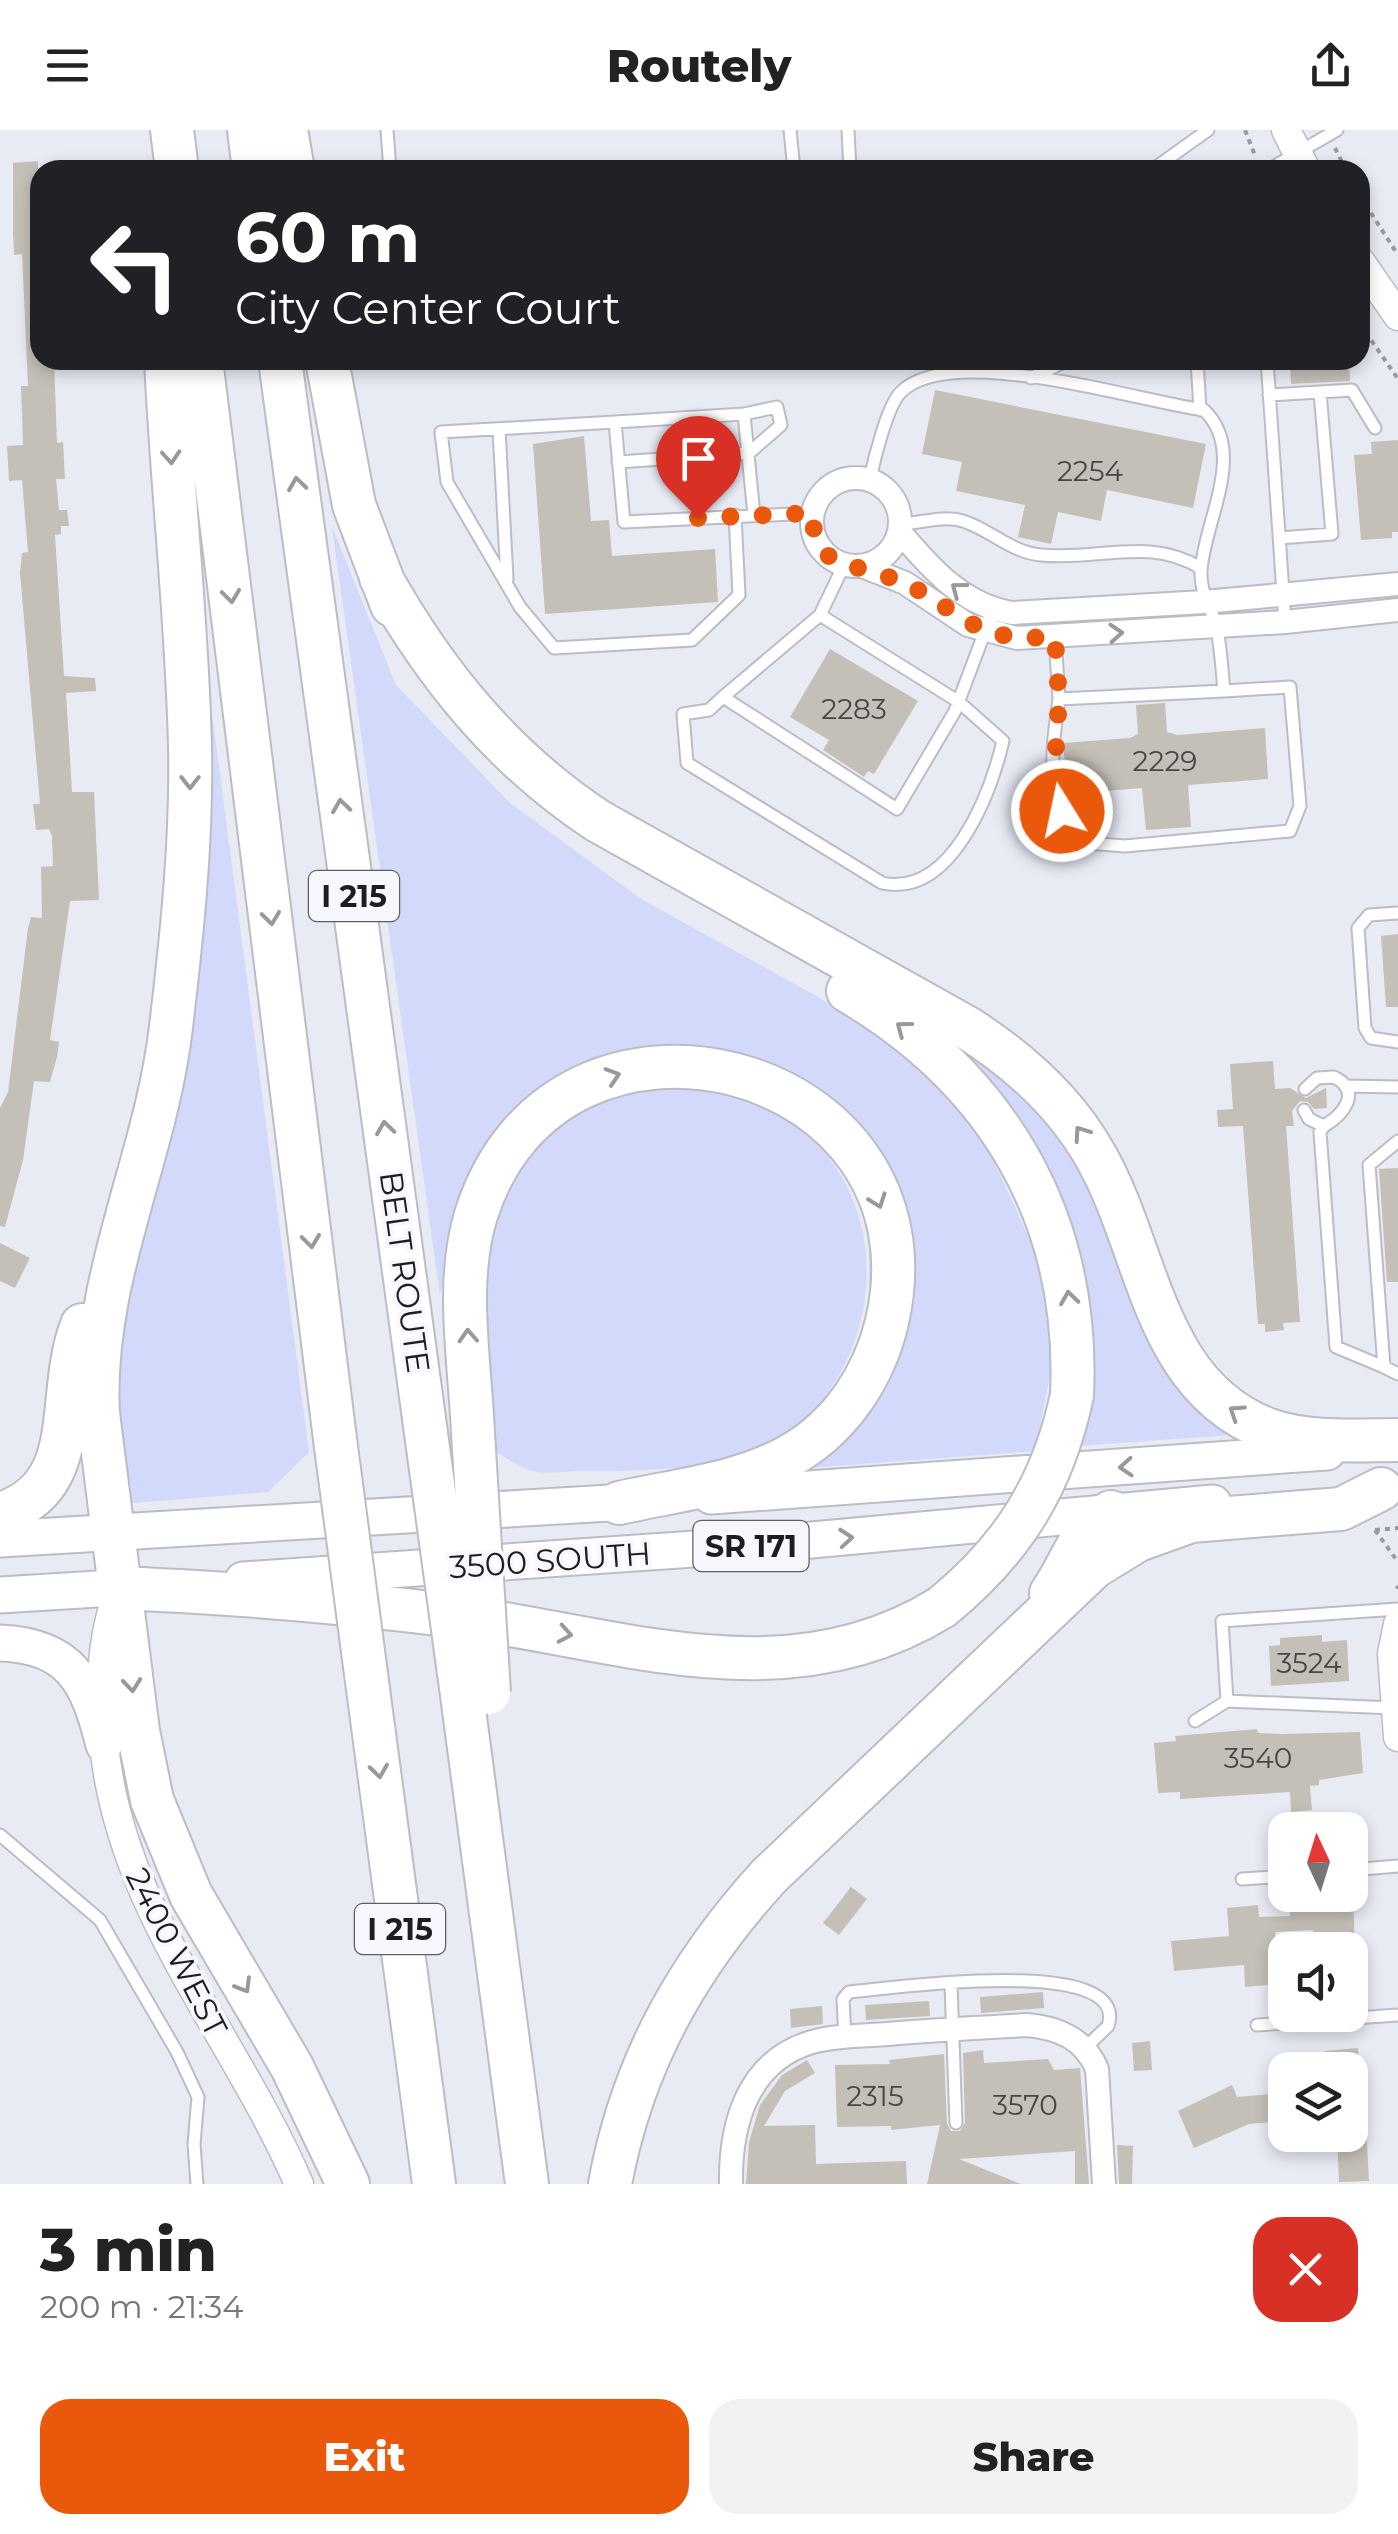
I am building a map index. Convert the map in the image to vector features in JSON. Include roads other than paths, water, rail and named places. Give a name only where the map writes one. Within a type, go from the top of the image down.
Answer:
[{"type":"highway","points":[[161,130],[161,160]]},
{"type":"highway","points":[[172,130],[176,160]]},
{"type":"highway","points":[[248,130],[252,160]]},
{"type":"highway","points":[[286,130],[291,160]]},
{"type":"highway","points":[[167,370],[188,704],[188,842],[167,1061],[112,1267],[99,1334],[96,1386],[140,1749],[163,1833],[190,1895],[292,2067],[348,2184]]},
{"type":"highway","name":"I 215","points":[[202,370],[335,1439],[434,2184]]},
{"type":"highway","name":"BELT ROUTE","points":[[281,370],[426,1433],[475,1694],[490,1903],[528,2184]]},
{"type":"highway","points":[[120,1588],[398,1610],[758,1661],[848,1650],[897,1632],[942,1607],[990,1564],[1034,1508],[1054,1466],[1072,1396],[1070,1307],[1059,1252],[1029,1176],[981,1102],[934,1053],[881,1012],[588,837],[526,790],[487,752],[439,692],[381,578],[351,492],[329,370]]},
{"type":"highway","points":[[381,578],[459,696],[542,781],[598,821],[977,1034],[1049,1092],[1081,1133],[1107,1177],[1173,1345],[1222,1403],[1269,1430],[1306,1439],[1398,1444]]},
{"type":"highway","points":[[475,1694],[473,1433],[466,1284],[470,1237],[495,1172],[523,1134],[577,1091],[642,1068],[709,1066],[773,1086],[809,1107],[840,1136],[877,1196],[892,1267],[889,1312],[877,1355],[841,1414],[792,1454],[738,1476],[619,1502]]},
{"type":"highway","points":[[0,1514],[34,1498],[56,1469],[72,1358],[87,1312],[112,1267]]},
{"type":"highway","points":[[610,2184],[624,2119],[646,2058],[669,2010],[730,1919],[1094,1568],[1162,1529],[1191,1521],[1341,1509],[1389,1489]]},
{"type":"highway","points":[[1026,1630],[1058,1584],[1080,1539],[1094,1521],[1111,1512]]},
{"type":"main road","name":"3500 SOUTH","points":[[0,1539],[619,1502],[1398,1444]]},
{"type":"main road","name":"3500 SOUTH","points":[[0,1595],[675,1552],[1389,1489]]},
{"type":"main road","points":[[0,1643],[38,1646],[73,1670],[94,1710],[104,1745]]},
{"type":"street","points":[[1370,293],[1398,316]]},
{"type":"street","points":[[988,620],[926,564],[900,528],[892,495],[870,479],[834,483],[816,501],[812,526],[822,550],[905,582],[988,620],[1017,638],[1217,627],[1398,610]]},
{"type":"street","points":[[853,565],[885,556],[900,528]]},
{"type":"street","points":[[988,620],[1356,591],[1398,584]]},
{"type":"street","name":"2400 WEST","points":[[120,1588],[104,1635],[104,1745],[116,1820],[140,1891],[299,2184]]},
{"type":"street","points":[[1398,1624],[1392,1642],[1398,1738]]},
{"type":"street","points":[[731,2184],[734,2128],[753,2086],[788,2054],[811,2042],[952,2029],[1050,2027],[1086,2048],[1097,2069],[1104,2184]]},
{"type":"lane","points":[[387,130],[389,160]]},
{"type":"lane","points":[[790,130],[793,160]]},
{"type":"lane","points":[[848,130],[850,160]]},
{"type":"lane","points":[[1166,160],[1208,130]]},
{"type":"lane","points":[[1287,148],[1337,130]]},
{"type":"lane","points":[[870,479],[898,394],[923,378],[962,370],[1031,378],[1200,410],[1217,422],[1224,451],[1221,485],[1201,568],[1204,602],[1217,627],[1224,691]]},
{"type":"lane","points":[[1031,378],[1047,370]]},
{"type":"lane","points":[[1197,370],[1200,410]]},
{"type":"lane","points":[[1268,370],[1285,622]]},
{"type":"lane","points":[[1269,396],[1352,390],[1375,428]]},
{"type":"lane","points":[[1279,538],[1332,534],[1320,392]]},
{"type":"lane","points":[[618,462],[749,452],[776,432],[780,414],[777,407],[766,406],[744,414],[442,432],[447,482],[507,585],[554,648],[692,640],[739,595],[735,516]]},
{"type":"lane","points":[[744,414],[754,515]]},
{"type":"lane","points":[[615,422],[624,522],[812,513]]},
{"type":"lane","points":[[499,428],[507,585]]},
{"type":"lane","points":[[900,528],[946,518],[966,522],[1021,552],[1046,556],[1156,550],[1176,553],[1201,568]]},
{"type":"lane","points":[[820,615],[959,702],[1002,741],[992,785],[940,872],[900,887],[882,883],[687,763],[684,714],[709,710],[820,615],[853,565]]},
{"type":"lane","points":[[1356,591],[1358,616]]},
{"type":"lane","points":[[723,697],[897,810],[959,702],[988,620]]},
{"type":"lane","points":[[1055,637],[1059,699],[1054,782],[1062,811],[1087,842],[1125,846],[1290,831],[1300,806],[1290,688],[1059,699]]},
{"type":"lane","points":[[1398,913],[1368,915],[1358,928],[1366,1028],[1372,1038],[1398,1042]]},
{"type":"lane","points":[[1305,1089],[1325,1076],[1346,1086],[1398,1087]]},
{"type":"lane","points":[[1346,1086],[1348,1107]]},
{"type":"lane","points":[[1372,1088],[1320,1132],[1336,1347],[1398,1374]]},
{"type":"lane","points":[[1304,1110],[1310,1119],[1324,1126]]},
{"type":"lane","points":[[1384,1368],[1369,1165],[1398,1141]]},
{"type":"lane","points":[[1227,1701],[1222,1621],[1398,1609]]},
{"type":"lane","points":[[1195,1722],[1227,1701],[1396,1708]]},
{"type":"lane","points":[[0,1835],[100,1920],[177,2052],[198,2097],[196,2184]]},
{"type":"lane","points":[[1368,1868],[1398,1866]]},
{"type":"lane","points":[[1242,1880],[1268,1878]]},
{"type":"lane","points":[[844,2038],[843,1999],[849,1992],[1042,1981],[1093,1991],[1109,2009],[1110,2019],[1103,2034],[1086,2048]]},
{"type":"lane","points":[[951,1985],[956,2123]]},
{"type":"lane","points":[[1257,2025],[1398,2015]]}]
